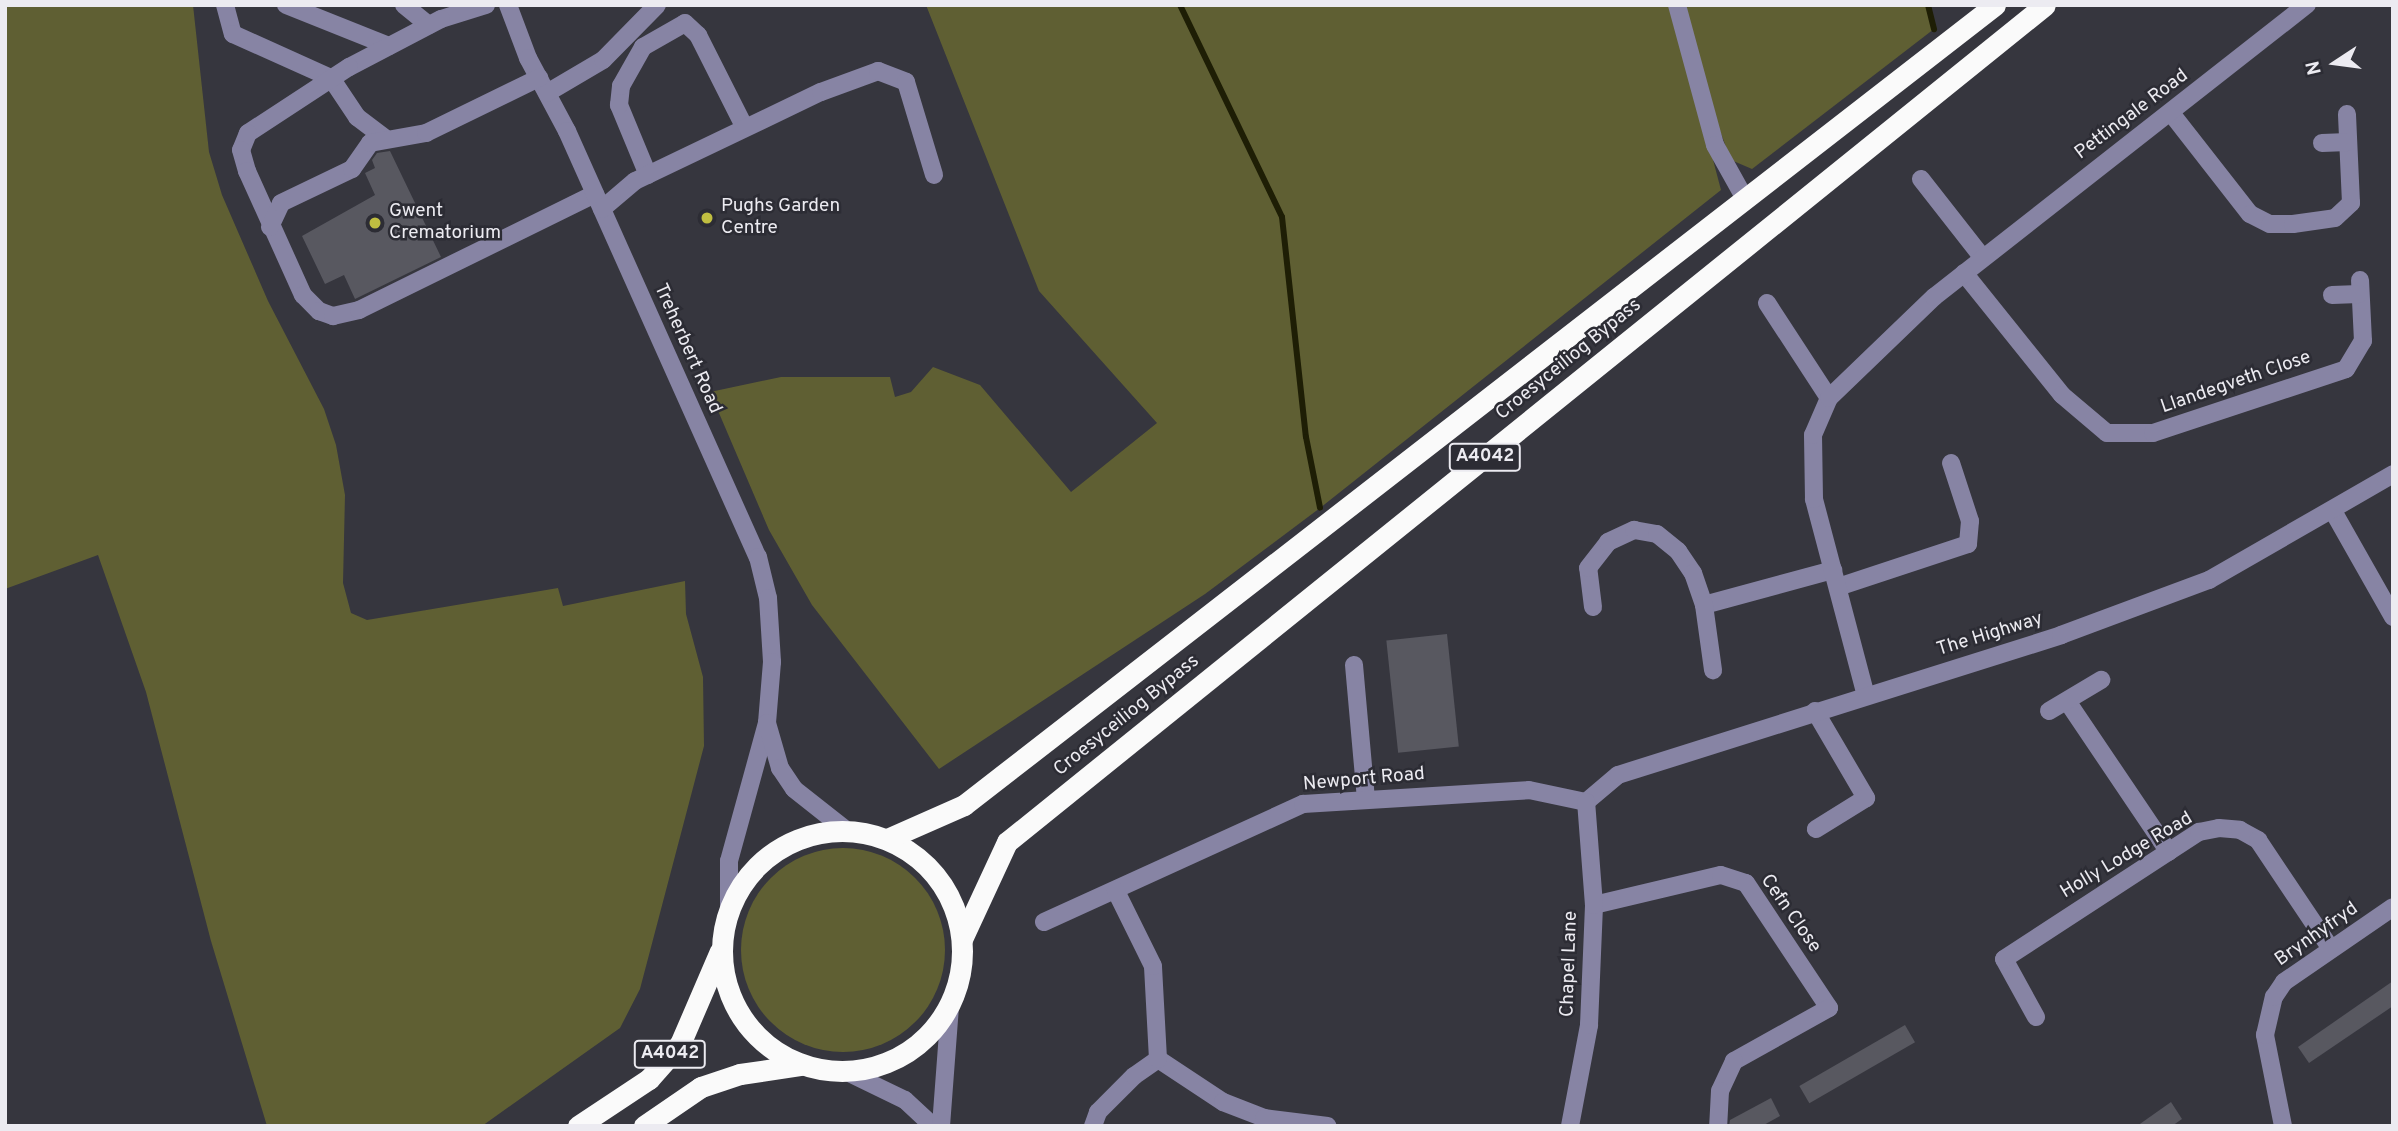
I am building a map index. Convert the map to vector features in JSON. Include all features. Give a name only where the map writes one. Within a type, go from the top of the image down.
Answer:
[{"type":"highway","name":"Croesyceiliog Bypass","points":[[887,839],[964,805],[1995,5]]},
{"type":"highway","name":"Croesyceiliog Bypass","points":[[962,939],[1007,842],[2045,5]]},
{"type":"highway","points":[[846,830],[887,839],[916,855],[939,878],[955,907],[962,939],[961,974],[950,1005],[932,1032],[908,1053],[879,1067],[847,1072],[801,1065],[768,1047],[743,1020],[726,986],[721,949],[729,909],[747,876],[775,851],[809,835],[846,830]]},
{"type":"highway","name":"A4042","points":[[578,1126],[649,1079],[680,1044],[721,949]]},
{"type":"highway","name":"A4042","points":[[644,1126],[701,1087],[740,1074],[801,1065]]},
{"type":"street","points":[[225,5],[233,34],[331,78],[357,117],[384,137],[404,140],[603,60],[657,5]]},
{"type":"street","points":[[286,5],[388,46]]},
{"type":"street","points":[[404,5],[429,25]]},
{"type":"street","points":[[486,5],[429,25],[331,78],[266,118],[245,141],[241,150],[247,171],[270,227],[303,295],[319,311],[333,316],[359,310],[598,202],[745,128],[878,71],[906,82],[934,175]]},
{"type":"street","name":"Treherbert Road","points":[[508,5],[758,556],[768,598],[771,649],[767,723],[729,861],[729,909]]},
{"type":"street","points":[[1677,5],[1715,145],[1745,199]]},
{"type":"street","name":"Pettingale Road","points":[[1866,695],[1814,499],[1813,435],[1829,398],[1964,273],[2307,5]]},
{"type":"street","points":[[648,175],[619,105],[621,86],[643,47],[685,23],[698,35],[745,128]]},
{"type":"street","points":[[2171,113],[2250,214],[2270,224],[2334,218],[2347,208],[2347,114]]},
{"type":"street","points":[[270,227],[281,203],[352,169],[370,143],[384,137]]},
{"type":"street","points":[[2322,143],[2348,142]]},
{"type":"street","points":[[1921,179],[1983,258]]},
{"type":"street","name":"Llandegveth Close","points":[[1964,273],[2062,396],[2107,433],[2154,433],[2346,369],[2363,341],[2359,287],[2332,295]]},
{"type":"street","points":[[1768,303],[1829,398]]},
{"type":"street","points":[[1703,605],[1836,578],[1968,544],[1970,521],[1951,463]]},
{"type":"street","name":"The Highway","points":[[1586,803],[1618,775],[2061,635],[2209,580],[2333,511],[2393,474]]},
{"type":"street","points":[[2333,511],[2393,617]]},
{"type":"street","points":[[1593,607],[1588,568],[1608,542],[1634,530],[1657,534],[1678,551],[1693,573],[1703,605],[1713,670]]},
{"type":"street","points":[[1354,665],[1366,799]]},
{"type":"street","points":[[2049,711],[2101,680]]},
{"type":"street","points":[[2067,701],[2169,852]]},
{"type":"street","points":[[1815,711],[1866,798],[1816,829]]},
{"type":"street","name":"Treherbert Road","points":[[767,723],[780,768],[794,789],[846,830]]},
{"type":"street","name":"Newport Road","points":[[1044,922],[1303,804],[1529,790],[1586,803]]},
{"type":"street","name":"Chapel Lane","points":[[1570,1126],[1589,1025],[1594,905],[1586,803]]},
{"type":"street","name":"Holly Lodge Road","points":[[2036,1017],[2004,959],[2199,832],[2220,828],[2240,830],[2258,840],[2331,948]]},
{"type":"street","name":"Cefn Close","points":[[1594,905],[1721,875],[1746,883],[1829,1008],[1734,1061],[1720,1091],[1718,1126]]},
{"type":"street","points":[[1116,891],[1153,966],[1158,1059]]},
{"type":"street","name":"Brynhyfryd","points":[[2283,1126],[2265,1035],[2266,1016],[2284,982],[2393,908]]},
{"type":"street","points":[[941,1126],[950,1005]]},
{"type":"street","points":[[1093,1126],[1098,1112],[1158,1059]]},
{"type":"street","points":[[1158,1059],[1223,1102],[1254,1114],[1327,1126]]},
{"type":"street","points":[[847,1072],[905,1100],[933,1126]]},
{"type":"shaded area","points":[[5,5],[193,5],[209,152],[222,195],[268,301],[324,409],[336,445],[345,495],[343,583],[351,613],[367,620],[558,588],[563,606],[685,581],[686,614],[703,677],[704,746],[640,989],[620,1028],[482,1126],[267,1126],[211,941],[146,692],[98,555],[5,589]]},
{"type":"shaded area","points":[[926,5],[1672,5],[1721,190],[1320,508],[1205,594],[939,769],[812,605],[769,530],[710,392],[781,377],[890,377],[895,397],[911,392],[933,367],[980,385],[1071,492],[1157,423],[1039,291]]},
{"type":"shaded area","points":[[1686,5],[1928,5],[1934,29],[1752,169],[1731,160],[1703,86]]},
{"type":"shaded area","points":[[843,848],[882,856],[900,865],[915,878],[928,893],[937,911],[945,950],[937,989],[928,1007],[915,1022],[900,1035],[882,1044],[843,1052],[804,1044],[786,1035],[771,1022],[758,1007],[749,989],[741,950],[749,911],[758,893],[771,878],[786,865],[804,856]]},
{"type":"building","name":"Gwent Crematorium","points":[[390,151],[441,257],[355,299],[344,275],[325,284],[302,236],[375,195],[365,173],[375,168],[372,160],[377,153]]},
{"type":"building","points":[[1447,634],[1459,746],[1398,753],[1386,640]]},
{"type":"building","points":[[2393,981],[2393,1006],[2309,1063],[2298,1047]]},
{"type":"building","points":[[1905,1025],[1915,1042],[1809,1103],[1799,1086]]},
{"type":"building","points":[[1771,1098],[1780,1116],[1762,1126],[1729,1126],[1730,1120]]},
{"type":"building","points":[[2171,1102],[2182,1119],[2172,1126],[2137,1126]]},
{"type":"waterway","points":[[1180,5],[1282,217],[1306,437],[1320,508]]},
{"type":"waterway","points":[[1928,5],[1934,29]]},
{"type":"place","name":"Pughs Garden Centre","points":[[707,218]]},
{"type":"place","name":"Gwent Crematorium","points":[[375,223]]}]
